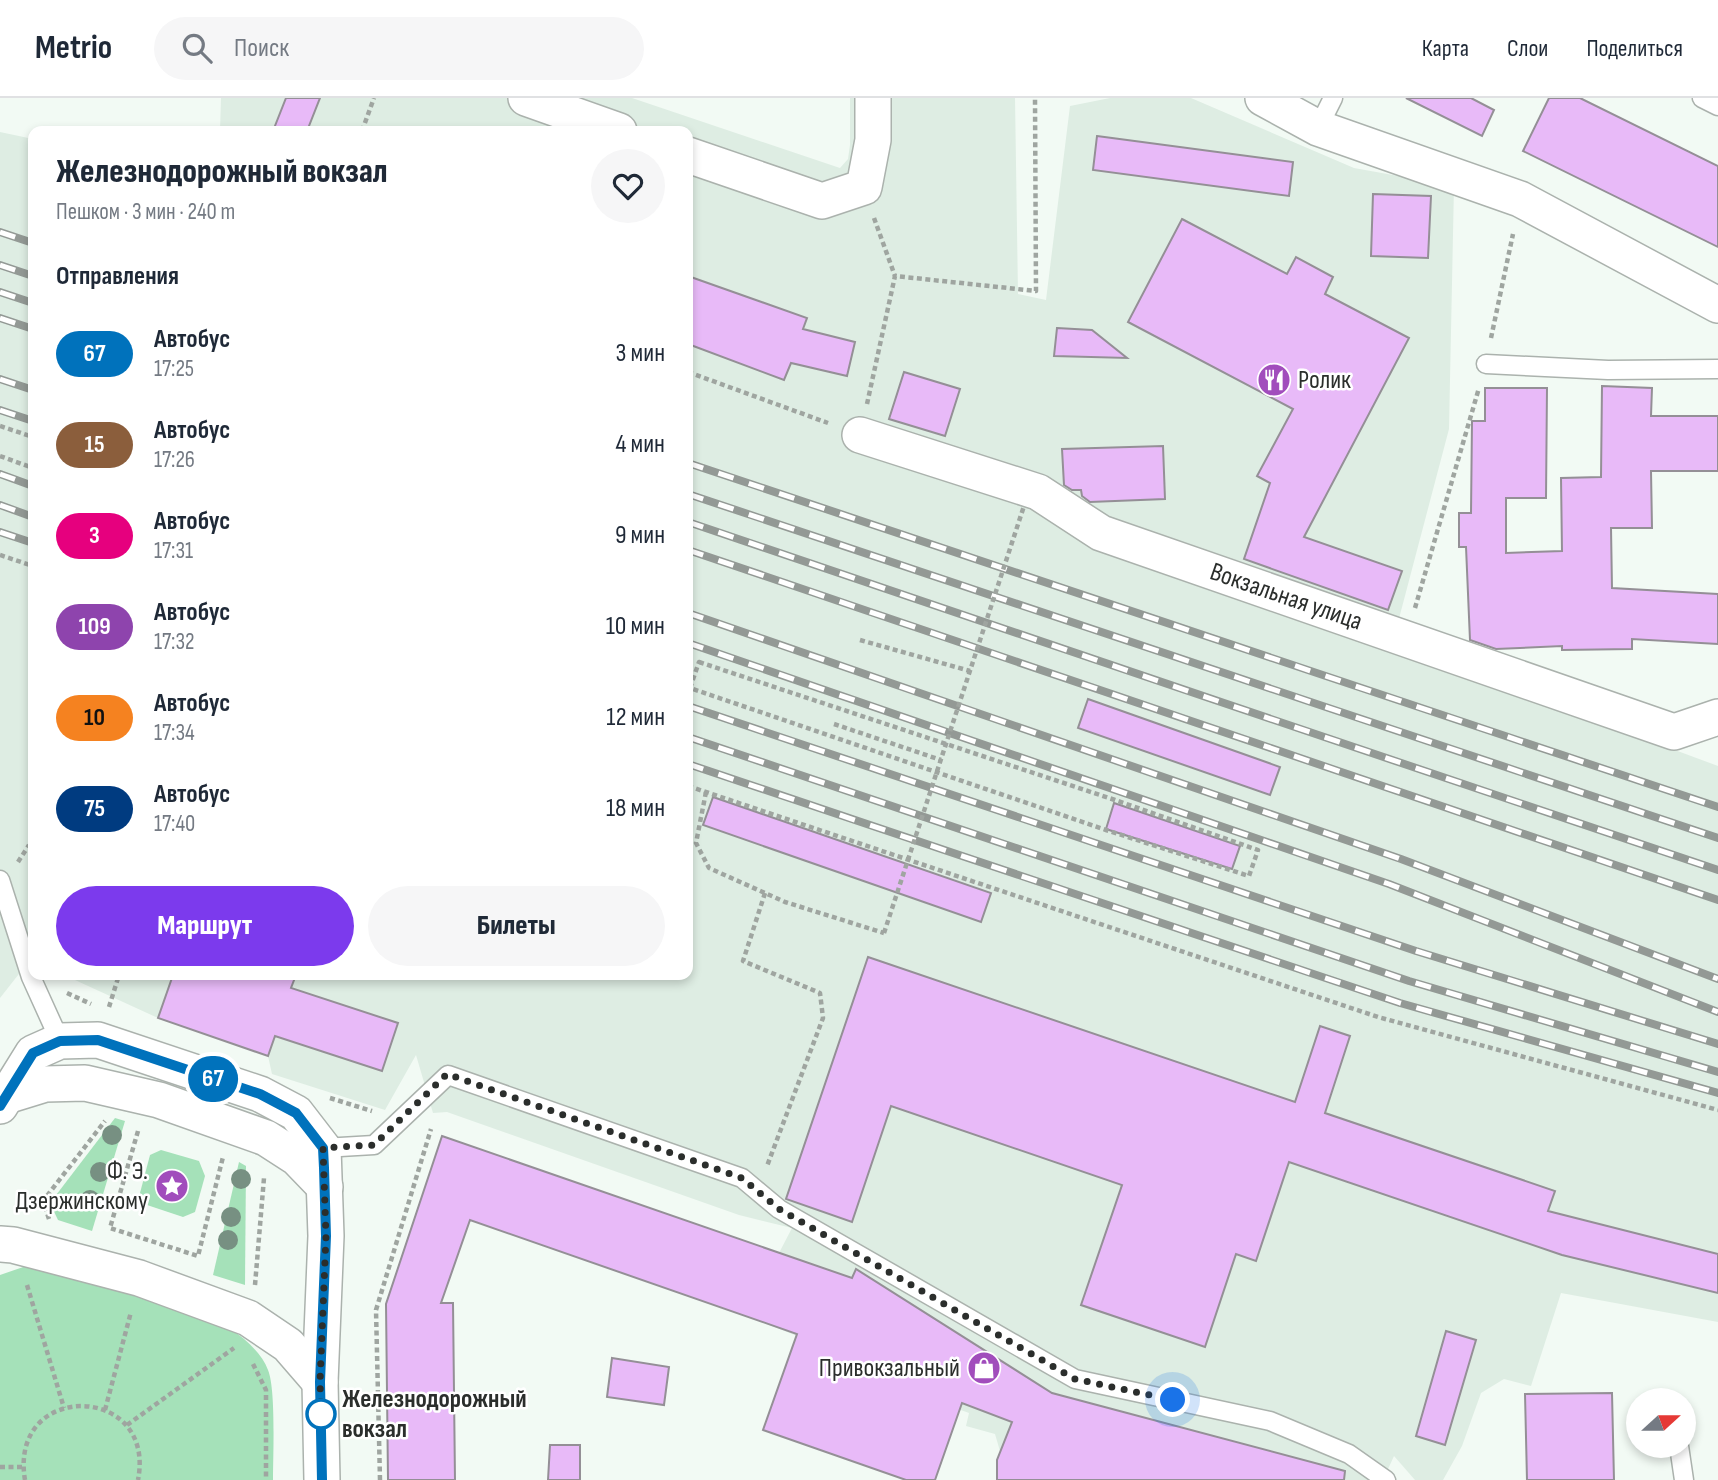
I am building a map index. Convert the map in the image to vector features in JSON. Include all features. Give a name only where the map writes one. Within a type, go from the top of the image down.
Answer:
[{"type":"street","points":[[526,98],[605,126]]},
{"type":"street","points":[[693,157],[822,201],[864,187],[873,140],[873,98]]},
{"type":"street","points":[[1264,98],[1326,113],[1520,199],[1718,305]]},
{"type":"street","name":"Вокзальная улица","points":[[860,435],[1038,492],[1101,533],[1674,732],[1718,717]]},
{"type":"street","points":[[3,1101],[33,1053],[60,1041],[98,1040],[260,1094],[296,1113],[323,1148],[325,1187],[320,1382],[322,1480]]},
{"type":"street","points":[[3,1101],[45,1084],[85,1083],[159,1100],[266,1138],[296,1158],[325,1187]]},
{"type":"street","points":[[0,1244],[13,1245],[139,1278],[238,1334],[288,1345],[320,1382]]},
{"type":"lane","points":[[1702,98],[1718,106]]},
{"type":"lane","points":[[1486,364],[1608,370],[1718,369]]},
{"type":"lane","points":[[0,880],[28,968]]},
{"type":"lane","points":[[32,980],[60,1041]]},
{"type":"lane","points":[[323,1148],[374,1145],[447,1074],[742,1178],[779,1209],[1075,1379],[1270,1421],[1349,1454],[1386,1480]]},
{"type":"lane","points":[[1681,1458],[1684,1480]]},
{"type":"path","points":[[364,126],[374,98]]},
{"type":"path","points":[[895,276],[1036,291],[1035,98]]},
{"type":"path","points":[[693,374],[860,435],[895,276],[864,187]]},
{"type":"path","points":[[1406,639],[1486,364],[1520,199]]},
{"type":"path","points":[[0,426],[28,435]]},
{"type":"path","points":[[0,456],[28,466]]},
{"type":"path","points":[[706,792],[696,843],[709,868],[785,902],[884,933],[1024,506]]},
{"type":"path","points":[[0,555],[28,564]]},
{"type":"path","points":[[860,640],[970,671]]},
{"type":"path","points":[[693,670],[699,662],[1258,850],[1249,876],[1105,830],[693,689]]},
{"type":"path","points":[[834,724],[941,760]]},
{"type":"path","points":[[693,788],[1378,1017],[1718,1110]]},
{"type":"path","points":[[17,864],[28,848]]},
{"type":"path","points":[[765,893],[743,961],[820,993],[823,1018],[765,1169]]},
{"type":"path","points":[[107,1012],[117,980]]},
{"type":"path","points":[[43,1201],[110,1115]]},
{"type":"path","points":[[140,1125],[110,1228],[198,1256],[223,1156],[234,1159]]},
{"type":"path","points":[[380,1480],[376,1310],[432,1126]]},
{"type":"path","points":[[127,1425],[238,1334],[254,1294],[265,1167]]},
{"type":"path","points":[[23,1272],[64,1408]]},
{"type":"path","points":[[105,1410],[139,1278]]},
{"type":"path","points":[[238,1334],[244,1353]]},
{"type":"path","points":[[250,1360],[265,1390],[266,1480]]},
{"type":"path","points":[[25,1480],[23,1467],[27,1442],[34,1430],[52,1413],[64,1408],[92,1406],[105,1410],[127,1425],[138,1443],[141,1465],[138,1480]]},
{"type":"path","points":[[0,1467],[23,1467]]},
{"type":"shaded area","points":[[221,98],[632,98],[840,168],[848,159],[850,145],[850,98],[1015,98],[1018,294],[1046,300],[1070,106],[1110,98],[1191,98],[1354,168],[1454,186],[1449,429],[1392,645],[1718,766],[1718,1322],[1561,1293],[1531,1386],[1504,1379],[1481,1393],[1462,1446],[1443,1480],[1415,1480],[1394,1456],[1383,1480],[1088,1480],[1002,1458],[995,1434],[966,1426],[969,1413],[802,1352],[807,1340],[757,1320],[779,1253],[792,1228],[739,1215],[447,1112],[433,1113],[416,1055],[385,1110],[272,1074],[268,1056],[158,1018],[75,980],[693,980],[693,126],[220,126]]},
{"type":"shaded area","points":[[0,132],[28,138],[28,962],[0,998]]},
{"type":"green space","points":[[115,1118],[125,1121],[92,1231],[58,1220],[50,1203]]},
{"type":"green space","points":[[161,1150],[199,1161],[205,1176],[195,1212],[183,1217],[144,1204],[140,1193],[150,1155]]},
{"type":"green space","points":[[239,1162],[246,1166],[245,1285],[213,1275]]},
{"type":"green space","points":[[29,1265],[52,1265],[231,1329],[247,1342],[262,1358],[271,1379],[274,1423],[273,1480],[0,1480],[0,1275]]},
{"type":"building","points":[[286,98],[320,98],[309,126],[275,126]]},
{"type":"building","points":[[1406,98],[1471,98],[1494,110],[1482,136]]},
{"type":"building","points":[[1549,98],[1580,98],[1718,166],[1718,247],[1523,151]]},
{"type":"building","points":[[1097,136],[1293,162],[1289,196],[1093,170]]},
{"type":"building","points":[[1373,194],[1431,196],[1428,258],[1371,256]]},
{"type":"building","points":[[1182,219],[1287,274],[1296,257],[1333,277],[1325,294],[1409,338],[1304,537],[1402,571],[1388,610],[1244,559],[1270,483],[1257,476],[1293,409],[1128,322]]},
{"type":"building","points":[[693,278],[807,318],[803,329],[855,342],[847,376],[791,363],[784,380],[693,346]]},
{"type":"building","points":[[1057,328],[1092,330],[1127,358],[1054,356]]},
{"type":"building","points":[[904,372],[960,389],[945,436],[889,419]]},
{"type":"building","points":[[1602,386],[1652,388],[1651,416],[1718,416],[1718,471],[1651,471],[1652,528],[1611,528],[1612,588],[1718,594],[1718,644],[1632,639],[1632,649],[1562,650],[1562,646],[1496,649],[1470,640],[1466,547],[1459,547],[1459,513],[1471,513],[1472,421],[1485,421],[1485,388],[1547,388],[1546,498],[1506,498],[1506,553],[1562,551],[1561,478],[1601,477]]},
{"type":"building","points":[[1163,446],[1165,499],[1090,502],[1082,496],[1081,490],[1072,490],[1064,485],[1062,449]]},
{"type":"building","points":[[1088,699],[1280,767],[1270,795],[1078,728]]},
{"type":"building","points":[[713,797],[991,893],[981,922],[703,825]]},
{"type":"building","points":[[1114,803],[1240,846],[1232,869],[1106,829]]},
{"type":"building","points":[[868,957],[1295,1102],[1320,1026],[1350,1036],[1325,1113],[1555,1191],[1548,1211],[1718,1254],[1718,1293],[1562,1255],[1289,1162],[1256,1261],[1236,1254],[1205,1347],[1081,1305],[1122,1185],[891,1106],[852,1222],[786,1199]]},
{"type":"building","points":[[171,980],[294,980],[291,988],[398,1023],[382,1071],[275,1036],[268,1056],[158,1018]]},
{"type":"building","points":[[442,1136],[852,1278],[856,1269],[1052,1393],[1345,1471],[1344,1480],[997,1480],[997,1460],[1012,1422],[962,1403],[935,1480],[906,1480],[763,1430],[797,1334],[470,1220],[441,1303],[453,1303],[455,1480],[388,1480],[386,1304]]},
{"type":"building","points":[[1446,1331],[1476,1340],[1445,1445],[1416,1436]]},
{"type":"building","points":[[612,1358],[669,1367],[664,1405],[607,1397]]},
{"type":"building","points":[[1612,1393],[1614,1480],[1527,1480],[1525,1394]]},
{"type":"building","points":[[550,1445],[580,1445],[580,1480],[548,1480]]},
{"type":"railway","points":[[0,232],[28,241]]},
{"type":"railway","points":[[0,265],[28,274]]},
{"type":"railway","points":[[0,292],[28,301]]},
{"type":"railway","points":[[0,318],[28,327]]},
{"type":"railway","points":[[0,379],[28,388]]},
{"type":"railway","points":[[0,410],[28,419]]},
{"type":"railway","points":[[693,465],[1718,807]]},
{"type":"railway","points":[[0,474],[28,484]]},
{"type":"railway","points":[[693,496],[1718,838]]},
{"type":"railway","points":[[0,505],[28,515]]},
{"type":"railway","points":[[693,524],[1718,870]]},
{"type":"railway","points":[[0,532],[28,541]]},
{"type":"railway","points":[[693,552],[1718,900]]},
{"type":"railway","points":[[693,615],[1401,859],[1718,979]]},
{"type":"railway","points":[[693,645],[1389,884],[1718,1012]]},
{"type":"railway","points":[[693,708],[1416,951],[1718,1044]]},
{"type":"railway","points":[[693,739],[1409,981],[1718,1072]]},
{"type":"railway","points":[[693,766],[1400,1003],[1718,1093]]},
{"type":"bus line","name":"67","points":[[0,1106],[33,1053],[60,1041],[98,1040],[260,1094],[296,1113],[323,1148],[326,1236],[320,1382],[322,1480]]},
{"type":"place","name":"Ролик","points":[[1274,380]]},
{"type":"place","name":"Ф. Э. Дзержинскому","points":[[172,1186]]},
{"type":"place","name":"Привокзальный","points":[[984,1368]]},
{"type":"place","name":"Железнодорожный вокзал","points":[[321,1414]]},
{"type":"route","points":[[321,1414],[326,1236],[323,1148],[374,1145],[447,1074],[742,1178],[779,1209],[1075,1379],[1173,1400]]}]
